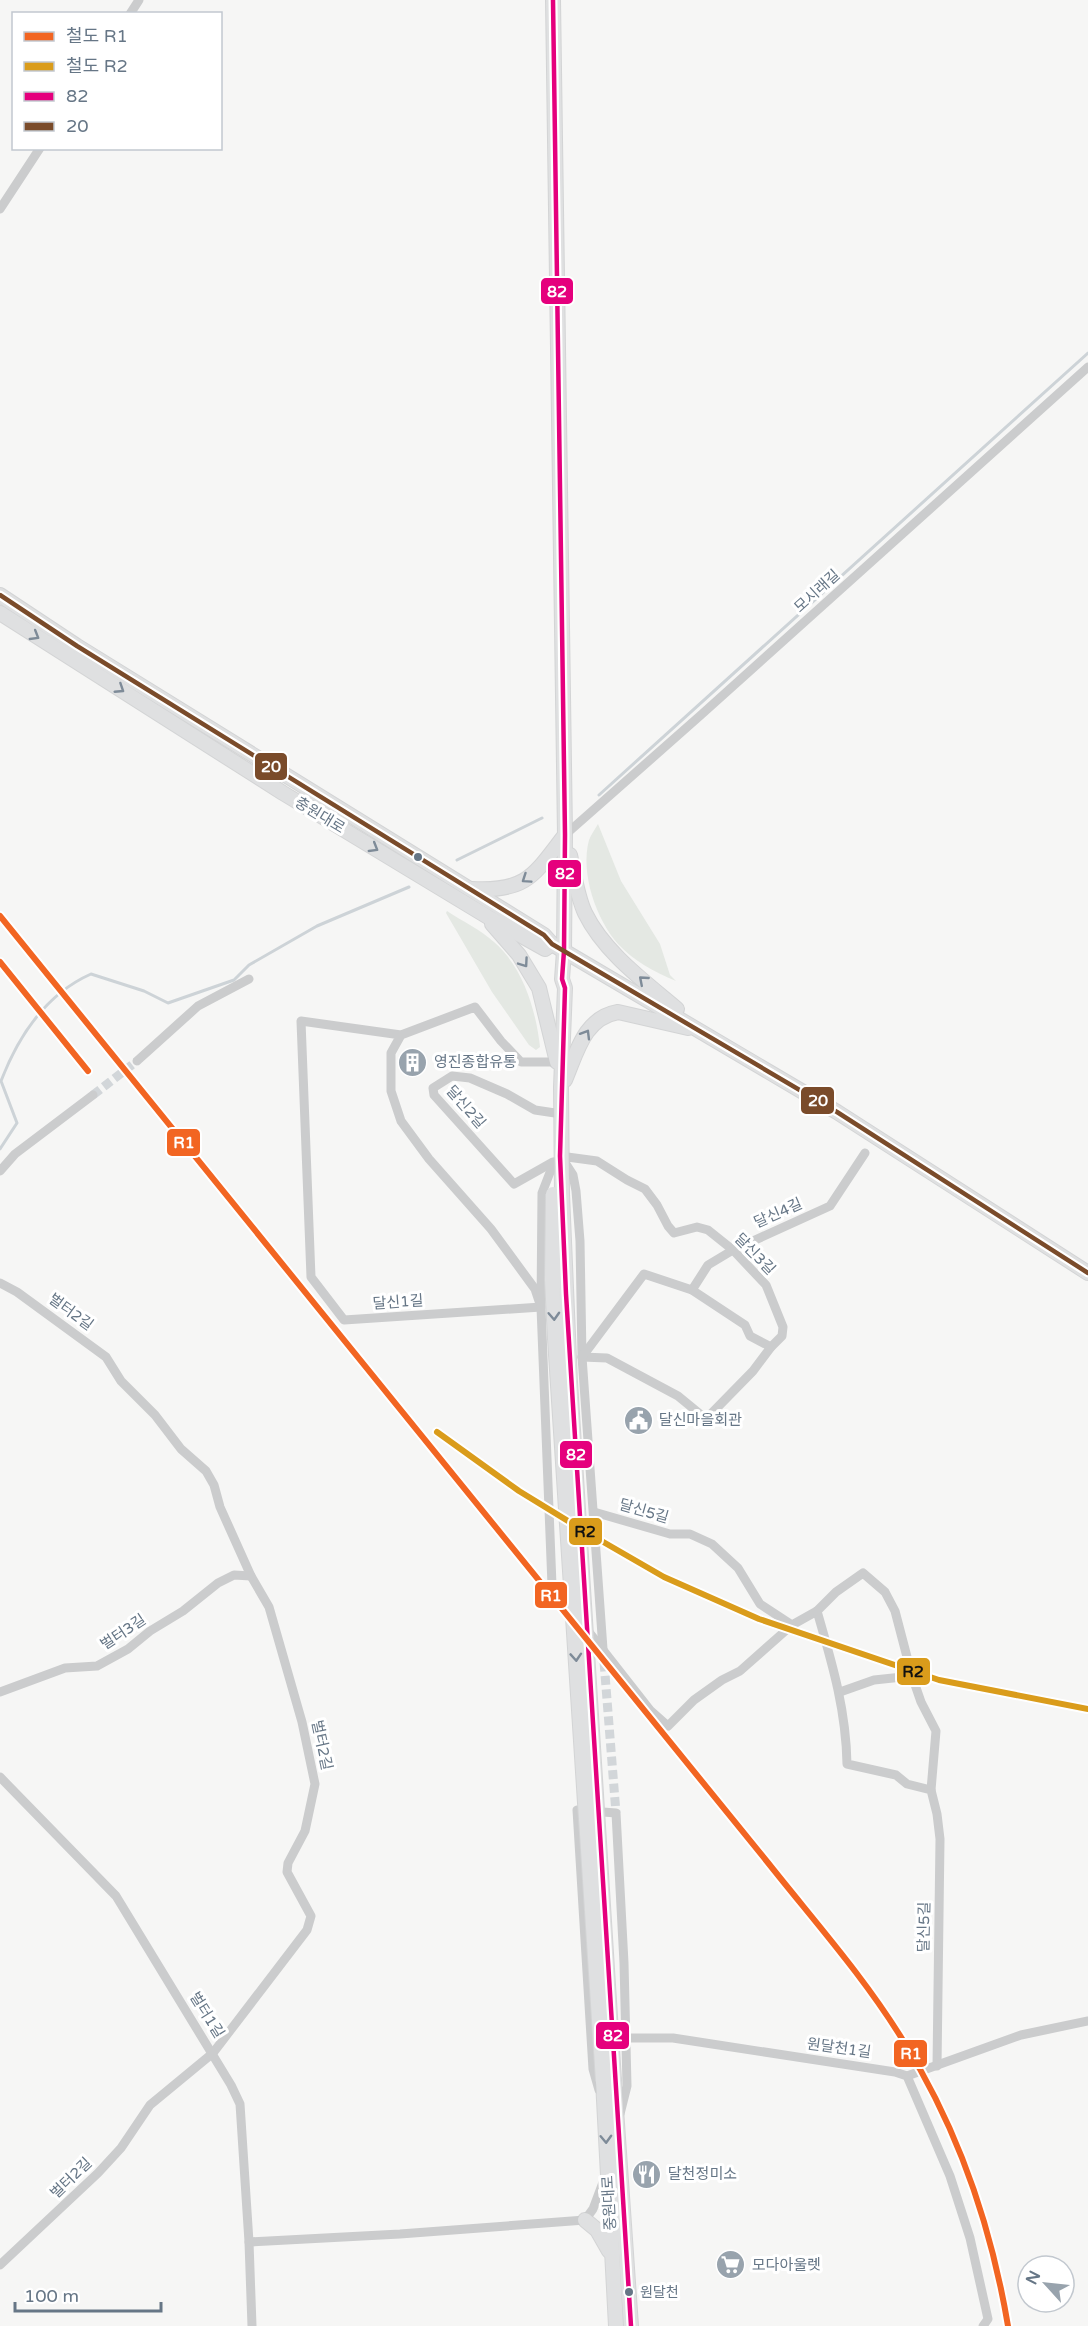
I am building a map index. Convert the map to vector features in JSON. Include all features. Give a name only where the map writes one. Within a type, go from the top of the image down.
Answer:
[{"type":"street","points":[[553,0],[565,835],[562,979],[565,988],[557,1159],[542,1193],[541,1307],[552,1585],[603,1649]]},
{"type":"street","points":[[0,209],[39,150]]},
{"type":"street","name":"모시래길","points":[[565,835],[1088,367]]},
{"type":"street","name":"충원대로","points":[[0,595],[77,646],[544,935],[552,944],[837,1112],[1088,1273]]},
{"type":"street","name":"충원대로","points":[[0,613],[284,793],[488,917],[545,949],[552,944]]},
{"type":"street","points":[[470,889],[512,888],[525,881],[538,870],[565,835]]},
{"type":"street","points":[[565,835],[584,911],[597,931],[614,953],[704,1032]]},
{"type":"street","points":[[488,917],[519,955],[539,988],[557,1062]]},
{"type":"street","points":[[137,1061],[198,1006],[249,978]]},
{"type":"street","points":[[562,979],[558,986],[555,1113],[558,1194],[609,2080]]},
{"type":"street","name":"달신1길","points":[[541,1307],[344,1320],[311,1277],[301,1021],[401,1035],[475,1006],[501,1041],[521,1062],[557,1062]]},
{"type":"street","points":[[561,1087],[585,1033],[593,1023],[607,1014],[618,1012],[704,1032]]},
{"type":"street","points":[[401,1035],[391,1053],[390,1074],[390,1090],[401,1121],[429,1160],[491,1229],[535,1289],[541,1307]]},
{"type":"street","name":"달신2길","points":[[555,1113],[535,1110],[507,1094],[470,1078],[452,1076],[433,1088],[434,1095],[514,1184],[557,1159]]},
{"type":"street","points":[[0,1171],[15,1154],[93,1095]]},
{"type":"street","name":"달신4길","points":[[692,1290],[708,1265],[733,1250],[830,1206],[865,1153]]},
{"type":"street","points":[[557,1159],[573,1176],[576,1191],[580,1241],[582,1357],[603,1649]]},
{"type":"street","name":"달신3길","points":[[557,1159],[597,1161],[645,1189],[674,1233],[697,1227],[708,1230],[733,1250],[766,1284],[783,1327],[782,1336],[753,1371],[706,1419],[678,1396],[607,1358],[582,1357]]},
{"type":"street","points":[[582,1357],[644,1274],[692,1290],[745,1325],[750,1336],[771,1347]]},
{"type":"street","name":"벌터2길","points":[[0,1283],[17,1292],[106,1358],[121,1381],[155,1415],[182,1449],[206,1471],[214,1485],[220,1507],[251,1576],[269,1607],[302,1722],[315,1784],[305,1831],[288,1863],[287,1872],[311,1916],[307,1930],[213,2053],[150,2105],[121,2148],[98,2173],[0,2265]]},
{"type":"street","name":"달신5길","points":[[594,1512],[670,1534],[690,1534],[712,1544],[738,1568],[760,1604],[792,1625]]},
{"type":"street","name":"달신5길","points":[[603,1649],[650,1710],[668,1726],[694,1700],[722,1680],[740,1671],[792,1625],[817,1611],[836,1592],[864,1573],[885,1592],[896,1611],[912,1676],[936,1731],[931,1790],[940,1839],[938,2066]]},
{"type":"street","name":"벌터3길","points":[[0,1692],[65,1668],[97,1666],[128,1649],[150,1631],[183,1611],[218,1582],[234,1575],[251,1576]]},
{"type":"street","points":[[817,1611],[840,1692],[847,1764],[896,1775],[907,1784],[931,1790]]},
{"type":"street","points":[[840,1692],[874,1680],[912,1676]]},
{"type":"street","name":"벌터1길","points":[[0,1777],[116,1896],[213,2053],[240,2104],[252,2326]]},
{"type":"street","points":[[604,2111],[593,2069],[577,1810],[616,1813],[624,1964],[627,2086],[617,2126]]},
{"type":"street","points":[[983,2326],[988,2319],[970,2238],[950,2176],[907,2076],[1021,2035],[1088,2021]]},
{"type":"street","name":"원달천1길","points":[[625,2038],[673,2038],[895,2072],[907,2076]]},
{"type":"street","name":"중원대로","points":[[609,2080],[604,2111],[616,2326]]},
{"type":"street","name":"중원대로","points":[[609,2080],[617,2126],[631,2326]]},
{"type":"street","points":[[585,2220],[593,2209],[607,2172]]},
{"type":"street","points":[[249,2242],[400,2234],[585,2220],[597,2230],[611,2255]]},
{"type":"shaded area","points":[[598,824],[621,881],[660,944],[670,975],[676,981],[652,970],[631,956],[618,944],[603,922],[592,895],[587,867],[589,840]]},
{"type":"shaded area","points":[[447,911],[489,938],[513,964],[526,990],[535,1018],[540,1047],[536,1050],[529,1045],[492,992],[446,913]]},
{"type":"waterway","points":[[599,795],[1088,353]]},
{"type":"waterway","points":[[457,860],[542,818]]},
{"type":"waterway","points":[[0,1149],[17,1123],[1,1081],[8,1065],[36,1018],[60,993],[75,983],[91,974],[144,991],[168,1003],[234,980],[249,965],[317,926],[409,887]]},
{"type":"tunnel","points":[[93,1095],[137,1061]]},
{"type":"tunnel","points":[[603,1649],[616,1813]]},
{"type":"rail line","name":"R1","points":[[0,916],[822,1929],[873,1995],[923,2075],[956,2143],[982,2215],[1001,2288],[1008,2326]]},
{"type":"rail line","name":"R1","points":[[0,962],[88,1071]]},
{"type":"rail line","name":"R2","points":[[437,1432],[519,1491],[586,1532],[664,1577],[759,1619],[939,1680],[1088,1709]]},
{"type":"transit line","name":"82","points":[[553,0],[565,835],[562,979],[565,988],[560,1156],[566,1294],[631,2326]]},
{"type":"transit line","name":"20","points":[[0,595],[77,646],[544,935],[552,944],[837,1112],[1088,1273]]},
{"type":"place","name":"영진종합유통","points":[[413,1062]]},
{"type":"place","name":"달신마을회관","points":[[638,1420]]},
{"type":"place","name":"달천정미소","points":[[647,2174]]},
{"type":"place","name":"모다아울렛","points":[[731,2265]]},
{"type":"place","name":"원달천","points":[[629,2292]]}]
